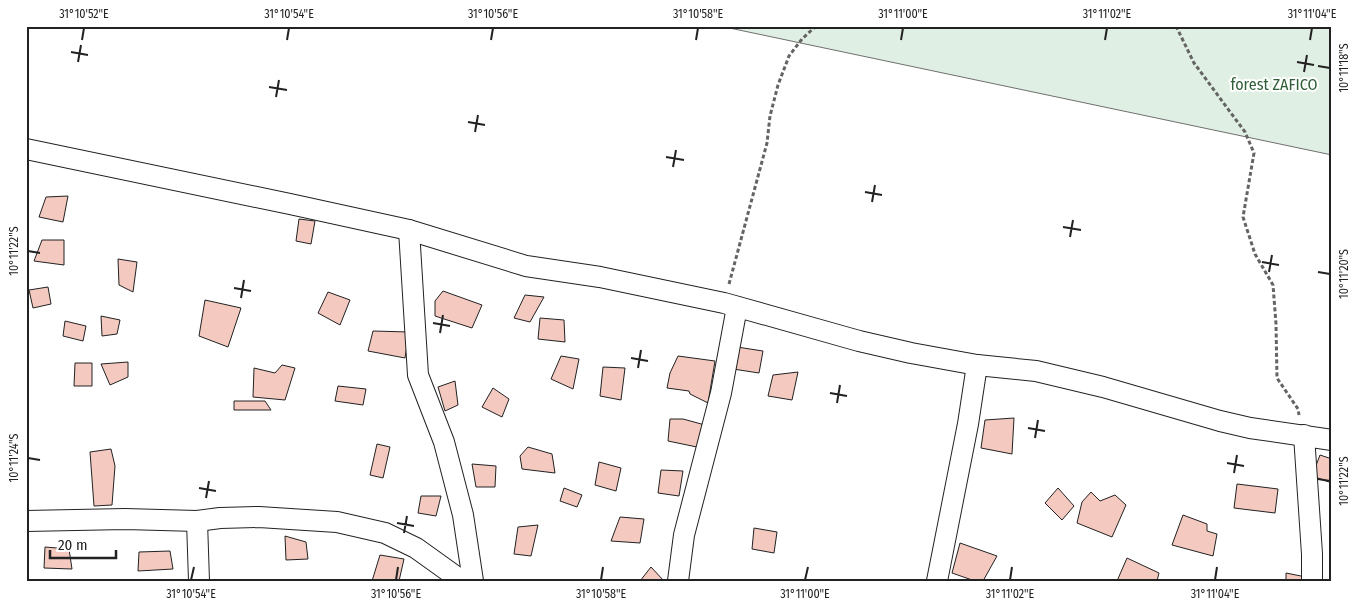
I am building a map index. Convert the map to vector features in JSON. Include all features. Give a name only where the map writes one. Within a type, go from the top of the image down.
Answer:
[{"type":"street","points":[[26,149],[409,230],[526,266],[600,276],[730,305],[859,341],[911,353],[976,365],[1036,371],[1103,387],[1250,428],[1332,440]]},
{"type":"street","points":[[409,230],[418,375],[444,442],[463,515],[473,581]]},
{"type":"street","points":[[678,581],[684,535],[721,392],[730,305]]},
{"type":"street","points":[[937,581],[968,424],[976,365]]},
{"type":"street","points":[[1304,436],[1312,581]]},
{"type":"street","points":[[26,521],[125,519],[197,521],[220,518],[259,518],[337,522],[385,533],[416,548],[462,581]]},
{"type":"street","points":[[197,521],[199,581]]},
{"type":"path","points":[[730,305],[767,143],[770,116],[778,85],[789,56],[802,39],[816,26]]},
{"type":"path","points":[[1176,26],[1194,64],[1245,132],[1254,153],[1243,217],[1255,254],[1273,285],[1277,378],[1298,409],[1304,436]]},
{"type":"green space","name":"forest ZAFICO","points":[[720,26],[1332,26],[1332,155]]},
{"type":"building","points":[[68,196],[63,222],[39,217],[46,197]]},
{"type":"building","points":[[299,219],[315,221],[311,244],[296,241]]},
{"type":"building","points":[[42,240],[64,240],[64,265],[34,261]]},
{"type":"building","points":[[118,259],[137,262],[133,292],[119,285]]},
{"type":"building","points":[[48,287],[51,304],[33,308],[29,290]]},
{"type":"building","points":[[443,291],[482,305],[472,328],[435,316],[435,301]]},
{"type":"building","points":[[328,292],[350,300],[340,325],[318,313]]},
{"type":"building","points":[[525,295],[544,297],[530,322],[514,318]]},
{"type":"building","points":[[205,300],[241,308],[228,347],[199,336]]},
{"type":"building","points":[[101,316],[120,320],[117,334],[102,336]]},
{"type":"building","points":[[540,318],[564,320],[565,342],[538,339]]},
{"type":"building","points":[[65,321],[86,326],[83,341],[63,336]]},
{"type":"building","points":[[373,331],[409,332],[405,358],[368,351]]},
{"type":"building","points":[[737,347],[763,351],[759,373],[733,369]]},
{"type":"building","points":[[561,356],[579,359],[573,389],[551,379]]},
{"type":"building","points":[[678,356],[715,361],[708,403],[690,394],[689,391],[667,388],[670,373]]},
{"type":"building","points":[[128,362],[128,377],[110,385],[101,364]]},
{"type":"building","points":[[75,363],[92,363],[92,386],[74,386]]},
{"type":"building","points":[[282,365],[295,368],[285,400],[253,397],[254,368],[275,373]]},
{"type":"building","points":[[603,367],[625,368],[621,400],[600,396]]},
{"type":"building","points":[[798,372],[792,400],[768,396],[773,375]]},
{"type":"building","points":[[455,381],[458,405],[445,411],[438,387]]},
{"type":"building","points":[[338,386],[366,389],[363,405],[335,401]]},
{"type":"building","points":[[493,388],[509,399],[502,417],[482,407]]},
{"type":"building","points":[[234,401],[265,401],[271,410],[234,410]]},
{"type":"building","points":[[1014,418],[1012,454],[981,448],[985,420]]},
{"type":"building","points":[[670,419],[683,419],[705,425],[697,447],[668,441]]},
{"type":"building","points":[[377,444],[390,447],[383,478],[370,475]]},
{"type":"building","points":[[528,447],[552,454],[555,473],[522,469],[520,456]]},
{"type":"building","points":[[111,449],[115,466],[112,505],[94,506],[90,452]]},
{"type":"building","points":[[1320,455],[1332,459],[1332,483],[1312,476]]},
{"type":"building","points":[[599,462],[621,468],[616,491],[595,485]]},
{"type":"building","points":[[472,464],[496,466],[495,487],[476,487]]},
{"type":"building","points":[[661,470],[683,471],[679,496],[658,493]]},
{"type":"building","points":[[1237,484],[1278,489],[1275,513],[1234,508]]},
{"type":"building","points":[[564,488],[582,495],[577,507],[560,501]]},
{"type":"building","points":[[1058,488],[1074,506],[1062,520],[1045,503]]},
{"type":"building","points":[[1091,492],[1100,501],[1115,495],[1126,505],[1112,537],[1077,523],[1082,502]]},
{"type":"building","points":[[421,496],[441,496],[436,516],[418,513]]},
{"type":"building","points":[[1183,515],[1207,524],[1207,531],[1217,534],[1213,556],[1172,545]]},
{"type":"building","points":[[620,517],[644,519],[640,543],[611,541]]},
{"type":"building","points":[[538,525],[531,556],[514,554],[518,527]]},
{"type":"building","points":[[754,528],[777,532],[774,553],[752,549]]},
{"type":"building","points":[[285,536],[306,542],[308,559],[286,560]]},
{"type":"building","points":[[960,543],[997,556],[983,581],[975,581],[952,573]]},
{"type":"building","points":[[45,547],[69,549],[72,569],[44,568]]},
{"type":"building","points":[[170,551],[173,569],[138,571],[139,552]]},
{"type":"building","points":[[380,555],[404,559],[399,581],[372,581]]},
{"type":"building","points":[[1127,558],[1159,573],[1157,581],[1117,581]]},
{"type":"building","points":[[651,567],[664,581],[640,581]]},
{"type":"building","points":[[1286,573],[1306,577],[1306,581],[1286,581]]}]
